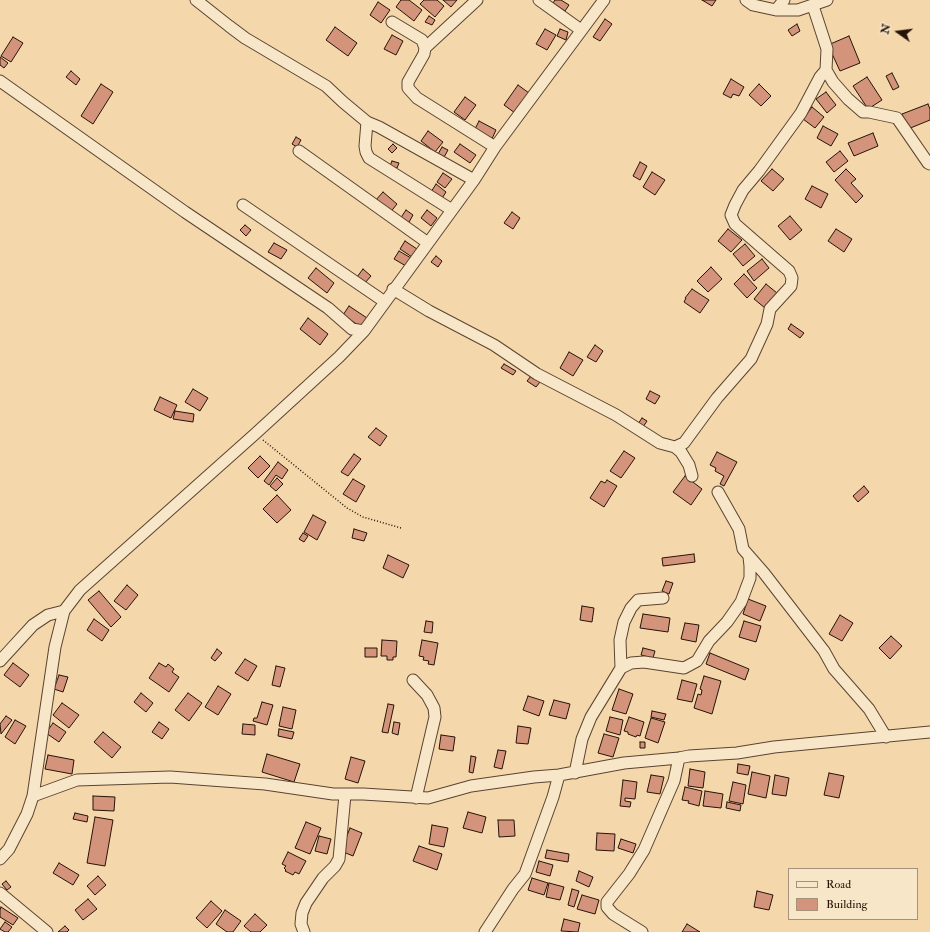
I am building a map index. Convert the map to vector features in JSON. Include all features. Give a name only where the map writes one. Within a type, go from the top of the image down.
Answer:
[{"type":"street","points":[[196,0],[245,38],[326,86],[367,122],[379,127],[474,180]]},
{"type":"street","points":[[425,48],[477,0]]},
{"type":"street","points":[[539,0],[581,30]]},
{"type":"street","points":[[0,859],[9,849],[27,814],[33,796],[55,647],[64,611],[80,590],[256,434],[339,357],[364,331],[474,180],[495,147],[604,0]]},
{"type":"street","points":[[746,0],[753,5],[776,10],[798,10],[827,0]]},
{"type":"street","points":[[776,10],[784,0]]},
{"type":"street","points":[[813,6],[827,49],[826,70],[833,82],[848,99],[863,112],[870,112],[897,118],[930,164]]},
{"type":"street","points":[[392,22],[422,40],[425,48],[424,54],[408,82],[408,88],[417,98],[495,147]]},
{"type":"street","points":[[675,447],[684,443],[717,398],[751,359],[767,324],[770,308],[791,286],[792,278],[789,271],[735,224],[731,216],[743,190],[759,171],[801,113],[820,77],[826,70]]},
{"type":"street","points":[[0,81],[185,212],[328,308],[352,329],[364,331]]},
{"type":"street","points":[[367,122],[364,146],[369,158],[452,210]]},
{"type":"street","points":[[298,151],[428,243]]},
{"type":"street","points":[[243,205],[385,302]]},
{"type":"street","points":[[394,289],[429,311],[494,345],[537,374],[616,414],[660,443],[675,447],[681,452],[689,465],[692,476]]},
{"type":"street","points":[[352,329],[352,343]]},
{"type":"street","points":[[718,492],[739,529],[743,549],[764,573],[824,651],[834,670],[869,709],[886,737]]},
{"type":"street","points":[[575,773],[582,739],[591,717],[621,668],[631,663],[644,662],[684,668],[697,661],[709,642],[727,622],[741,602],[750,578],[749,557]]},
{"type":"street","points":[[621,668],[620,640],[624,622],[631,608],[638,600],[663,598]]},
{"type":"street","points":[[0,661],[33,625],[48,615],[64,611]]},
{"type":"street","points":[[413,680],[427,695],[434,708],[435,717],[416,798]]},
{"type":"street","points":[[33,796],[77,780],[170,777],[264,784],[345,795],[363,794],[428,798],[471,786],[575,773],[624,763],[689,756],[737,753],[774,747],[930,732]]},
{"type":"street","points":[[642,932],[613,914],[607,907],[607,902],[629,874],[644,850],[674,781],[679,758]]},
{"type":"street","points":[[485,932],[513,889],[525,874],[559,775]]},
{"type":"street","points":[[304,932],[300,924],[306,903],[323,878],[335,866],[339,859],[345,795]]},
{"type":"street","points":[[0,893],[47,932]]},
{"type":"path","points":[[256,434],[347,508],[368,519],[401,528]]},
{"type":"building","points":[[401,0],[409,0],[422,10],[414,21],[396,7]]},
{"type":"building","points":[[424,0],[437,0],[444,6],[435,17],[420,4]]},
{"type":"building","points":[[443,0],[457,0],[451,7]]},
{"type":"building","points":[[555,0],[561,0],[569,5],[565,11],[553,3]]},
{"type":"building","points":[[702,0],[716,0],[712,6]]},
{"type":"building","points":[[378,2],[390,10],[381,23],[370,15]]},
{"type":"building","points":[[429,16],[435,20],[432,25],[425,22]]},
{"type":"building","points":[[605,19],[612,24],[600,41],[593,37]]},
{"type":"building","points":[[797,24],[800,31],[792,36],[788,30]]},
{"type":"building","points":[[335,27],[357,43],[348,56],[326,40]]},
{"type":"building","points":[[545,29],[556,35],[547,50],[536,44]]},
{"type":"building","points":[[560,29],[568,32],[566,40],[557,36]]},
{"type":"building","points":[[392,35],[403,41],[396,55],[384,49]]},
{"type":"building","points":[[849,36],[860,63],[840,71],[828,45]]},
{"type":"building","points":[[13,37],[23,43],[11,62],[1,56]]},
{"type":"building","points":[[0,57],[8,63],[4,68],[0,65]]},
{"type":"building","points":[[71,71],[80,79],[76,85],[66,77]]},
{"type":"building","points":[[892,73],[899,87],[893,90],[886,76]]},
{"type":"building","points":[[867,77],[882,100],[868,109],[853,86]]},
{"type":"building","points":[[731,79],[744,87],[739,96],[733,94],[731,98],[723,94]]},
{"type":"building","points":[[101,84],[113,92],[93,124],[81,116]]},
{"type":"building","points":[[759,84],[771,96],[761,106],[749,95]]},
{"type":"building","points":[[518,85],[529,93],[515,113],[504,105]]},
{"type":"building","points":[[826,92],[836,105],[827,113],[816,99]]},
{"type":"building","points":[[465,97],[476,105],[465,120],[454,112]]},
{"type":"building","points":[[928,104],[930,109],[930,120],[908,129],[902,114]]},
{"type":"building","points":[[812,107],[824,117],[815,128],[803,119]]},
{"type":"building","points":[[479,121],[496,130],[491,141],[473,133]]},
{"type":"building","points":[[823,126],[838,134],[831,146],[817,138]]},
{"type":"building","points":[[428,131],[443,142],[435,152],[421,141]]},
{"type":"building","points":[[873,133],[878,146],[854,156],[848,143]]},
{"type":"building","points":[[296,137],[301,140],[297,147],[292,144]]},
{"type":"building","points":[[393,144],[397,148],[392,153],[388,149]]},
{"type":"building","points":[[460,144],[476,155],[470,163],[454,152]]},
{"type":"building","points":[[442,147],[448,150],[443,159],[437,156]]},
{"type":"building","points":[[840,151],[848,161],[834,172],[826,162]]},
{"type":"building","points":[[392,161],[399,163],[397,168],[390,166]]},
{"type":"building","points":[[640,162],[647,166],[640,180],[633,176]]},
{"type":"building","points":[[772,169],[784,179],[773,191],[761,181]]},
{"type":"building","points":[[846,169],[856,179],[851,183],[863,196],[856,203],[835,180]]},
{"type":"building","points":[[652,172],[665,180],[655,195],[643,187]]},
{"type":"building","points":[[443,173],[452,179],[445,188],[437,182]]},
{"type":"building","points":[[436,184],[446,192],[441,200],[431,192]]},
{"type":"building","points":[[812,186],[828,194],[821,208],[805,199]]},
{"type":"building","points":[[383,192],[397,204],[389,214],[375,201]]},
{"type":"building","points":[[406,210],[413,215],[408,224],[400,219]]},
{"type":"building","points":[[427,210],[437,218],[431,226],[421,218]]},
{"type":"building","points":[[512,212],[520,218],[513,229],[504,223]]},
{"type":"building","points":[[790,216],[802,230],[790,240],[778,226]]},
{"type":"building","points":[[245,225],[251,230],[246,236],[240,230]]},
{"type":"building","points":[[728,229],[742,240],[731,252],[718,241]]},
{"type":"building","points":[[836,229],[852,239],[844,252],[828,241]]},
{"type":"building","points":[[405,241],[417,249],[412,257],[400,249]]},
{"type":"building","points":[[274,243],[287,250],[281,259],[268,252]]},
{"type":"building","points":[[745,244],[755,256],[743,266],[733,254]]},
{"type":"building","points":[[399,251],[411,258],[406,266],[394,259]]},
{"type":"building","points":[[436,256],[442,261],[438,267],[431,262]]},
{"type":"building","points":[[762,259],[769,268],[754,281],[747,271]]},
{"type":"building","points":[[711,267],[722,279],[708,292],[697,281]]},
{"type":"building","points":[[316,268],[334,283],[327,293],[308,278]]},
{"type":"building","points":[[363,269],[371,276],[364,284],[357,277]]},
{"type":"building","points":[[744,274],[757,288],[747,298],[734,284]]},
{"type":"building","points":[[766,284],[777,293],[765,308],[754,299]]},
{"type":"building","points":[[692,289],[709,300],[700,313],[684,302],[685,298]]},
{"type":"building","points":[[349,306],[367,318],[361,327],[343,315]]},
{"type":"building","points":[[308,318],[328,334],[320,345],[300,329]]},
{"type":"building","points":[[791,324],[804,333],[800,338],[788,329]]},
{"type":"building","points":[[595,345],[603,351],[596,362],[587,357]]},
{"type":"building","points":[[569,352],[583,360],[573,376],[560,368]]},
{"type":"building","points":[[504,364],[516,371],[513,375],[501,368]]},
{"type":"building","points":[[531,376],[540,382],[536,387],[527,381]]},
{"type":"building","points":[[193,389],[208,398],[200,411],[185,402]]},
{"type":"building","points":[[650,391],[660,396],[655,404],[646,399]]},
{"type":"building","points":[[160,397],[177,405],[171,418],[154,410]]},
{"type":"building","points":[[175,411],[194,414],[193,422],[173,419]]},
{"type":"building","points":[[642,418],[647,421],[643,427],[638,424]]},
{"type":"building","points":[[376,428],[387,436],[380,446],[368,437]]},
{"type":"building","points":[[624,451],[635,458],[621,478],[610,471]]},
{"type":"building","points":[[717,452],[737,462],[724,486],[720,484],[724,476],[715,471],[716,468],[710,465]]},
{"type":"building","points":[[354,454],[361,459],[348,476],[341,472]]},
{"type":"building","points":[[260,456],[270,466],[258,478],[248,468]]},
{"type":"building","points":[[278,462],[288,470],[282,479],[276,475],[269,485],[264,481]]},
{"type":"building","points":[[685,476],[702,489],[691,505],[673,492]]},
{"type":"building","points":[[277,478],[283,484],[276,491],[270,486]]},
{"type":"building","points":[[353,479],[365,486],[356,502],[343,494]]},
{"type":"building","points":[[607,480],[617,486],[604,507],[590,498],[601,481],[605,483]]},
{"type":"building","points":[[864,486],[869,492],[858,502],[853,496]]},
{"type":"building","points":[[277,495],[291,510],[277,523],[263,509]]},
{"type":"building","points":[[313,515],[326,522],[317,540],[304,532]]},
{"type":"building","points":[[354,529],[367,533],[364,541],[352,538]]},
{"type":"building","points":[[303,533],[308,536],[304,542],[299,539]]},
{"type":"building","points":[[694,554],[695,562],[663,566],[662,558]]},
{"type":"building","points":[[388,555],[409,565],[403,578],[383,568]]},
{"type":"building","points":[[666,581],[673,583],[669,594],[662,591]]},
{"type":"building","points":[[127,585],[138,595],[126,610],[114,601]]},
{"type":"building","points":[[99,591],[121,617],[111,627],[88,600]]},
{"type":"building","points":[[748,599],[766,606],[760,621],[743,614]]},
{"type":"building","points":[[582,606],[594,608],[592,622],[580,620]]},
{"type":"building","points":[[643,614],[670,618],[668,632],[640,628]]},
{"type":"building","points":[[840,615],[853,623],[842,641],[829,634]]},
{"type":"building","points":[[94,619],[109,630],[102,641],[87,630]]},
{"type":"building","points":[[426,621],[433,622],[432,633],[424,632]]},
{"type":"building","points":[[744,621],[761,626],[756,642],[739,637]]},
{"type":"building","points":[[685,623],[699,625],[696,642],[681,639]]},
{"type":"building","points":[[891,636],[902,646],[890,659],[879,648]]},
{"type":"building","points":[[382,640],[397,641],[396,657],[393,657],[393,660],[387,660],[387,656],[381,656]]},
{"type":"building","points":[[422,640],[438,643],[434,665],[428,664],[429,661],[423,660],[424,657],[419,656]]},
{"type":"building","points":[[365,648],[377,648],[377,657],[365,657]]},
{"type":"building","points":[[643,648],[655,651],[653,658],[641,655]]},
{"type":"building","points":[[217,649],[222,653],[215,661],[211,658]]},
{"type":"building","points":[[710,653],[749,669],[745,680],[706,664]]},
{"type":"building","points":[[245,659],[257,666],[248,681],[235,673]]},
{"type":"building","points":[[13,663],[29,675],[20,687],[4,675]]},
{"type":"building","points":[[159,663],[166,667],[168,664],[174,669],[172,672],[179,677],[169,692],[149,678]]},
{"type":"building","points":[[276,666],[285,668],[280,687],[272,685]]},
{"type":"building","points":[[59,675],[68,677],[63,692],[54,689]]},
{"type":"building","points":[[704,676],[721,681],[712,714],[694,708],[698,694],[701,695],[702,690],[700,689]]},
{"type":"building","points":[[682,680],[697,684],[692,702],[677,699]]},
{"type":"building","points":[[218,686],[231,694],[218,715],[205,707]]},
{"type":"building","points":[[619,689],[633,694],[626,714],[612,710]]},
{"type":"building","points":[[141,693],[153,703],[146,712],[134,702]]},
{"type":"building","points":[[188,693],[202,703],[189,721],[175,710]]},
{"type":"building","points":[[528,696],[544,701],[539,716],[523,710]]},
{"type":"building","points":[[554,700],[570,704],[566,719],[549,715]]},
{"type":"building","points":[[262,702],[273,705],[267,725],[253,721],[254,718],[257,718]]},
{"type":"building","points":[[62,703],[79,715],[69,728],[53,715]]},
{"type":"building","points":[[388,704],[394,705],[388,733],[382,732]]},
{"type":"building","points":[[283,707],[296,710],[292,729],[279,726]]},
{"type":"building","points":[[652,711],[666,714],[664,720],[651,717]]},
{"type":"building","points":[[6,716],[12,720],[1,734],[0,724]]},
{"type":"building","points":[[610,717],[623,720],[620,735],[606,731]]},
{"type":"building","points":[[629,717],[644,722],[640,736],[637,735],[636,737],[624,731]]},
{"type":"building","points":[[651,718],[665,722],[658,743],[645,738]]},
{"type":"building","points":[[15,720],[26,726],[15,744],[5,737]]},
{"type":"building","points":[[159,722],[169,729],[162,739],[152,732]]},
{"type":"building","points":[[394,722],[400,723],[398,735],[392,733]]},
{"type":"building","points":[[53,723],[66,732],[59,742],[46,733]]},
{"type":"building","points":[[243,724],[255,725],[255,735],[242,734]]},
{"type":"building","points":[[518,726],[531,728],[528,744],[516,743]]},
{"type":"building","points":[[279,729],[294,732],[292,739],[278,736]]},
{"type":"building","points":[[103,732],[121,747],[112,758],[94,742]]},
{"type":"building","points":[[604,734],[619,738],[613,757],[598,753]]},
{"type":"building","points":[[441,735],[455,737],[453,751],[439,749]]},
{"type":"building","points":[[640,742],[645,742],[645,748],[640,748]]},
{"type":"building","points":[[498,750],[506,751],[502,769],[494,767]]},
{"type":"building","points":[[267,754],[300,764],[294,782],[262,772]]},
{"type":"building","points":[[48,755],[74,760],[72,774],[45,769]]},
{"type":"building","points":[[471,756],[476,757],[473,773],[469,772]]},
{"type":"building","points":[[351,757],[365,761],[358,783],[345,779]]},
{"type":"building","points":[[738,764],[750,766],[748,775],[737,773]]},
{"type":"building","points":[[690,769],[705,772],[703,788],[688,786]]},
{"type":"building","points":[[752,772],[770,776],[766,798],[748,794]]},
{"type":"building","points":[[829,773],[844,776],[839,798],[824,795]]},
{"type":"building","points":[[651,775],[664,777],[660,794],[647,792]]},
{"type":"building","points":[[775,775],[789,778],[786,796],[772,794]]},
{"type":"building","points":[[623,780],[637,782],[635,799],[625,798],[625,801],[631,802],[630,807],[620,806]]},
{"type":"building","points":[[733,782],[746,785],[743,804],[729,801]]},
{"type":"building","points":[[685,787],[702,791],[699,806],[688,803],[689,801],[682,800]]},
{"type":"building","points":[[705,791],[723,794],[721,808],[703,806]]},
{"type":"building","points":[[93,796],[115,797],[114,811],[93,810]]},
{"type":"building","points":[[727,802],[741,805],[740,811],[726,808]]},
{"type":"building","points":[[468,812],[486,817],[482,833],[463,828]]},
{"type":"building","points":[[75,813],[88,816],[87,822],[73,819]]},
{"type":"building","points":[[95,817],[113,820],[105,866],[87,863]]},
{"type":"building","points":[[498,820],[514,820],[515,836],[499,837]]},
{"type":"building","points":[[306,822],[321,828],[310,854],[295,848]]},
{"type":"building","points":[[432,825],[448,828],[444,847],[429,844]]},
{"type":"building","points":[[350,828],[362,833],[353,856],[341,851]]},
{"type":"building","points":[[597,833],[615,834],[614,851],[596,850]]},
{"type":"building","points":[[319,836],[331,839],[327,854],[315,851]]},
{"type":"building","points":[[621,839],[636,844],[633,853],[618,848]]},
{"type":"building","points":[[419,846],[442,854],[437,870],[413,861]]},
{"type":"building","points":[[547,850],[569,854],[568,862],[545,858]]},
{"type":"building","points":[[288,852],[306,861],[299,874],[295,872],[293,875],[285,871],[286,870],[284,868],[286,866],[282,864]]},
{"type":"building","points":[[539,861],[553,865],[550,876],[536,872]]},
{"type":"building","points":[[59,863],[79,875],[73,885],[53,873]]},
{"type":"building","points":[[579,871],[593,877],[589,887],[576,881]]},
{"type":"building","points":[[98,876],[106,885],[95,895],[87,886]]},
{"type":"building","points":[[532,878],[548,883],[544,895],[528,890]]},
{"type":"building","points":[[6,881],[11,887],[7,890],[2,884]]},
{"type":"building","points":[[549,883],[564,887],[560,900],[546,897]]},
{"type":"building","points":[[572,889],[579,891],[574,907],[568,905]]},
{"type":"building","points":[[757,891],[773,895],[769,910],[754,907]]},
{"type":"building","points":[[582,895],[599,900],[595,914],[577,909]]},
{"type":"building","points":[[88,899],[97,909],[83,920],[75,910]]},
{"type":"building","points":[[211,901],[222,911],[207,928],[196,918]]},
{"type":"building","points":[[1,907],[18,918],[13,925],[0,917]]},
{"type":"building","points":[[225,910],[241,921],[233,932],[227,932],[216,924]]},
{"type":"building","points":[[255,914],[267,925],[260,932],[251,932],[244,926]]},
{"type":"building","points":[[564,919],[580,923],[578,932],[561,931]]},
{"type":"building","points":[[5,922],[12,927],[8,932],[0,929]]},
{"type":"building","points":[[687,924],[700,932],[682,932]]},
{"type":"building","points":[[65,926],[69,930],[67,932],[58,932]]}]
